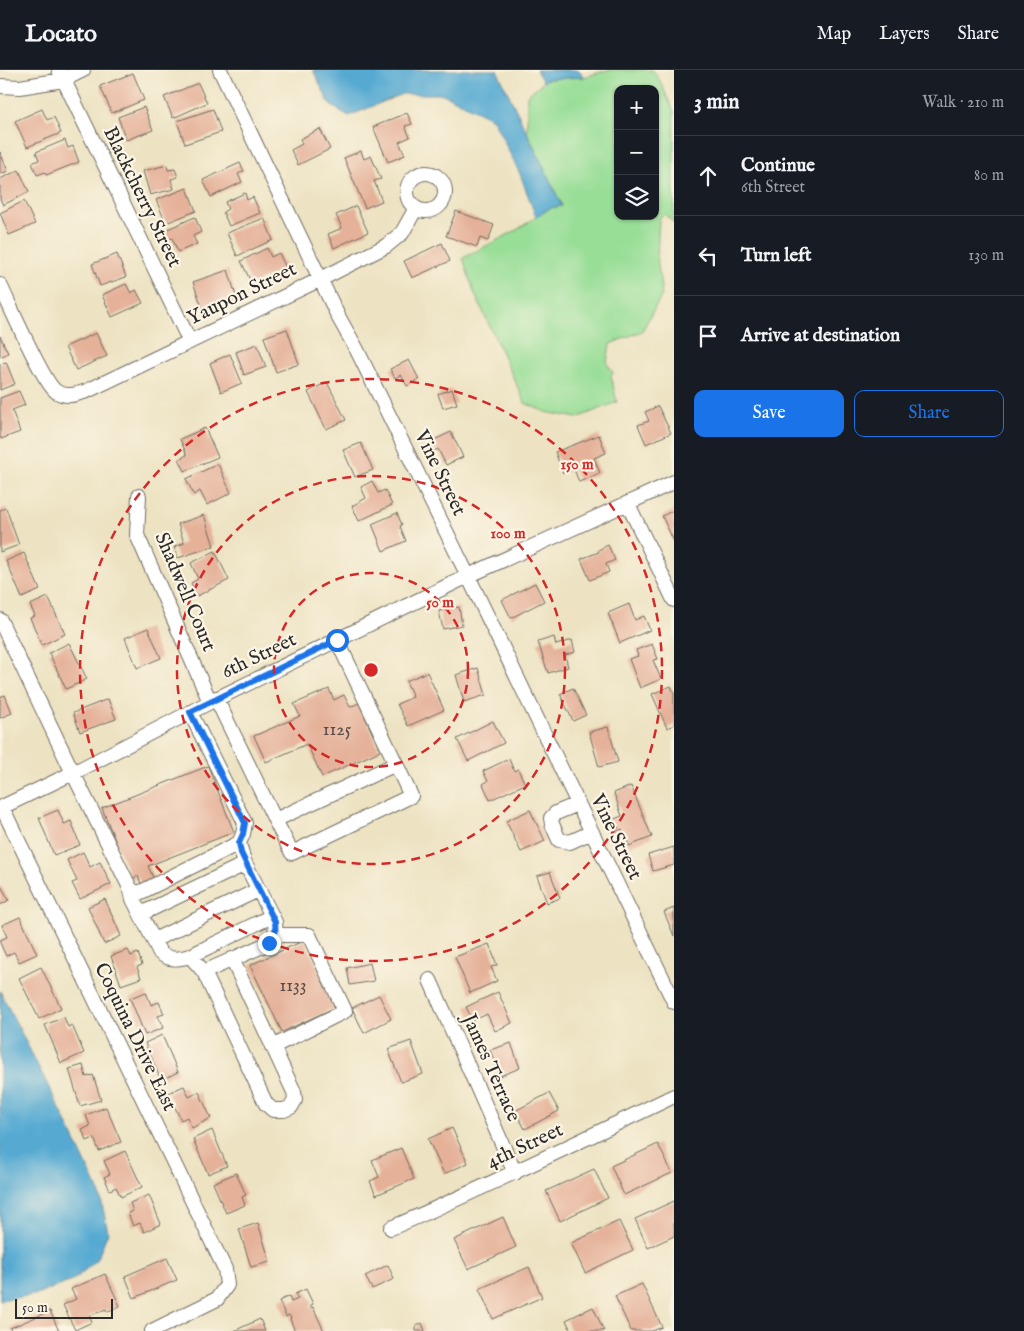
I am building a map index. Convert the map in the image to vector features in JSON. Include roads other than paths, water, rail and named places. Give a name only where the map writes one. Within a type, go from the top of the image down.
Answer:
[{"type":"street","points":[[0,86],[20,87],[83,70]]},
{"type":"street","name":"Vine Street","points":[[220,70],[674,1002]]},
{"type":"street","name":"Blackcherry Street","points":[[61,75],[190,342]]},
{"type":"street","name":"Yaupon Street","points":[[0,285],[45,378],[56,392],[70,396],[87,391],[386,246],[402,233],[416,208]]},
{"type":"street","name":"6th Street","points":[[1,808],[213,700],[468,576],[674,482]]},
{"type":"street","name":"Shadwell Court","points":[[139,496],[137,535],[213,700],[292,853],[411,796],[396,764]]},
{"type":"street","points":[[628,504],[674,600]]},
{"type":"street","points":[[0,620],[73,773],[132,890],[133,899],[160,953],[166,958],[176,960],[190,956],[272,916]]},
{"type":"street","points":[[275,820],[396,764],[337,640]]},
{"type":"street","points":[[190,712],[245,823],[239,843],[241,853],[275,922],[276,930],[274,938],[269,943],[204,972]]},
{"type":"street","points":[[578,804],[556,813],[551,818],[559,840],[570,842],[592,832]]},
{"type":"street","name":"Coquina Drive East","points":[[1,808],[225,1269],[227,1285],[217,1299],[152,1331]]},
{"type":"street","points":[[132,890],[139,893],[239,843]]},
{"type":"street","points":[[140,914],[245,864]]},
{"type":"street","points":[[154,940],[258,890]]},
{"type":"street","points":[[272,1046],[345,1011],[309,935],[275,934]]},
{"type":"street","points":[[190,956],[204,972],[266,1104],[274,1110],[284,1110],[291,1107],[295,1100],[294,1092],[232,960]]},
{"type":"street","name":"James Terrace","points":[[430,980],[515,1173]]},
{"type":"street","name":"4th Street","points":[[391,1228],[515,1173],[674,1096]]},
{"type":"water","points":[[313,70],[497,70],[562,206],[550,208],[536,217],[520,174],[493,119],[443,94],[402,94],[349,116],[330,105]]},
{"type":"water","points":[[536,70],[579,70],[584,77],[547,79],[543,82]]},
{"type":"water","points":[[0,991],[64,1117],[100,1194],[108,1232],[97,1260],[72,1281],[34,1295],[0,1300]]}]
